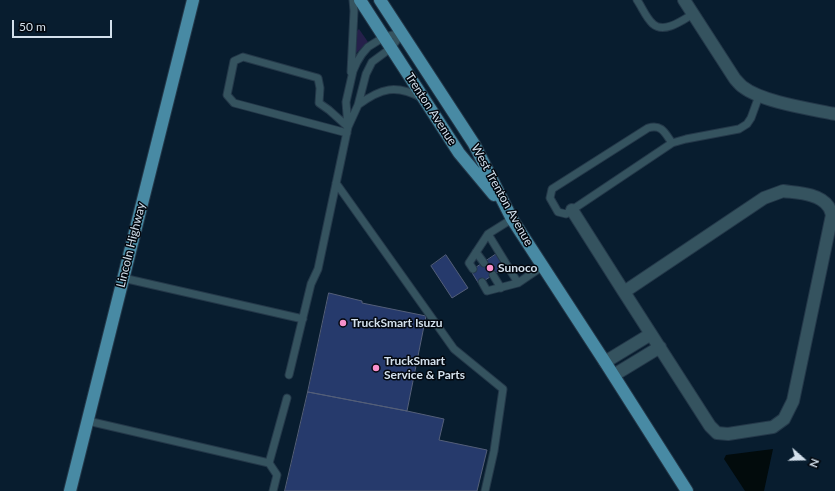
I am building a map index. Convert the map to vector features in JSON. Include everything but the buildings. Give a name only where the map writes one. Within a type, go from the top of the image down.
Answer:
[{"type":"main road","name":"Lincoln Highway","points":[[70,491],[193,0]]},
{"type":"main road","name":"Trenton Avenue","points":[[360,0],[459,153],[510,215]]},
{"type":"main road","name":"West Trenton Avenue","points":[[380,0],[474,144],[510,215],[687,491]]},
{"type":"street","points":[[684,0],[734,79],[744,88],[759,96],[835,114]]},
{"type":"street","points":[[572,210],[624,292],[660,347],[710,426],[717,432],[728,434],[773,427],[784,419],[793,401],[832,215],[829,206],[812,196],[783,191],[776,192],[764,198],[624,292]]},
{"type":"street","points":[[605,362],[651,334]]},
{"type":"street","points":[[614,375],[660,347]]},
{"type":"lane","points":[[350,86],[354,11],[353,0]]},
{"type":"lane","points":[[637,0],[652,24],[658,27],[664,28],[672,26],[693,14]]},
{"type":"lane","points":[[347,130],[346,102],[353,70],[362,54],[368,47],[384,37],[402,33]]},
{"type":"lane","points":[[289,375],[311,284],[318,269],[347,130],[358,105],[368,68],[376,58],[391,48],[402,33]]},
{"type":"lane","points":[[243,57],[318,78],[320,88],[319,103],[329,110],[347,130],[234,103],[227,95],[234,61],[243,57]]},
{"type":"lane","points":[[358,105],[371,95],[389,90],[409,92],[425,100]]},
{"type":"lane","points":[[672,143],[660,127],[654,126],[648,128],[552,190],[550,198],[558,212],[566,214],[672,143],[739,129],[747,124],[751,118],[759,96]]},
{"type":"lane","points":[[336,183],[454,349],[503,388],[494,451],[485,491]]},
{"type":"lane","points":[[473,270],[469,263],[488,234],[510,215]]},
{"type":"lane","points":[[488,234],[518,283]]},
{"type":"lane","points":[[476,252],[484,262]]},
{"type":"lane","points":[[482,282],[487,291],[501,288],[518,283],[543,266]]},
{"type":"lane","points":[[493,275],[501,288]]},
{"type":"lane","points":[[123,278],[303,319]]},
{"type":"lane","points":[[269,463],[287,398]]},
{"type":"lane","points":[[88,421],[269,463],[277,475],[273,491]]},
{"type":"shaded area","points":[[359,29],[368,42],[355,54],[357,31]]},
{"type":"shaded area","points":[[773,449],[764,491],[745,491],[724,459],[726,455]]},
{"type":"place","name":"Sunoco","points":[[490,268]]},
{"type":"place","name":"TruckSmart Isuzu","points":[[343,323]]},
{"type":"place","name":"TruckSmart Service & Parts","points":[[376,368]]}]
